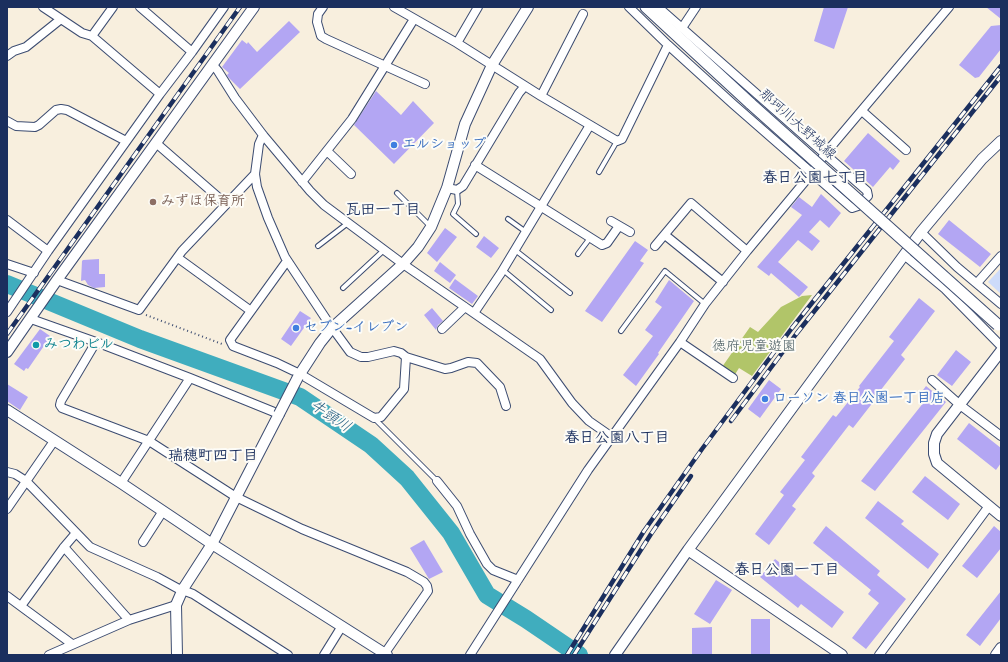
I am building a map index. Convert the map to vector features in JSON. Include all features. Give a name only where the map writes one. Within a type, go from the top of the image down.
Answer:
[{"type":"main road","name":"那珂川大野城線","points":[[646,7],[751,104],[999,326]]},
{"type":"street","points":[[43,7],[82,33],[92,36],[160,94]]},
{"type":"street","points":[[92,36],[114,7]]},
{"type":"street","points":[[140,7],[192,52]]},
{"type":"street","points":[[8,310],[126,141],[224,7]]},
{"type":"street","points":[[7,352],[57,280],[254,7]]},
{"type":"street","points":[[322,7],[318,14],[317,22],[321,36],[326,40],[425,84]]},
{"type":"street","points":[[394,7],[457,43],[541,96],[617,141],[622,139],[668,45]]},
{"type":"street","points":[[457,43],[478,7]]},
{"type":"street","points":[[178,655],[176,605],[184,589],[212,544],[299,375],[320,343],[332,328],[403,264],[418,247],[431,227],[452,189],[465,124],[492,65],[528,7]]},
{"type":"street","points":[[629,7],[668,45],[852,208],[858,206],[868,196],[866,191],[658,7]]},
{"type":"street","points":[[682,28],[696,7]]},
{"type":"street","points":[[470,655],[588,470],[680,342],[705,304],[812,173],[824,155],[949,7]]},
{"type":"street","points":[[541,96],[583,14]]},
{"type":"street","points":[[7,56],[14,51],[26,47],[61,19]]},
{"type":"street","points":[[302,182],[352,119],[414,19]]},
{"type":"street","points":[[213,65],[235,98],[263,135],[302,182],[324,205],[403,264],[540,359],[584,417],[612,437]]},
{"type":"street","points":[[452,189],[463,186],[525,86]]},
{"type":"street","points":[[7,121],[16,126],[35,127],[56,110],[67,110],[126,141]]},
{"type":"street","points":[[862,111],[906,150]]},
{"type":"street","points":[[474,313],[503,270],[590,125]]},
{"type":"street","points":[[263,135],[259,144],[255,174],[257,187],[268,218],[287,261],[350,352],[361,357],[368,357],[394,351],[401,353],[406,357],[445,369],[468,362],[477,363],[500,387],[506,406]]},
{"type":"street","points":[[619,653],[688,550],[921,232],[982,160],[1001,141]]},
{"type":"street","points":[[156,143],[226,204]]},
{"type":"street","points":[[327,151],[351,174]]},
{"type":"street","points":[[476,165],[540,208],[602,245],[607,243],[619,226]]},
{"type":"street","points":[[57,280],[139,310],[178,258],[255,174]]},
{"type":"street","points":[[655,246],[691,203],[747,251]]},
{"type":"street","points":[[7,220],[48,251]]},
{"type":"street","points":[[611,221],[630,232]]},
{"type":"street","points":[[921,232],[957,267],[1001,304]]},
{"type":"street","points":[[665,235],[722,282]]},
{"type":"street","points":[[904,255],[945,290],[1001,346]]},
{"type":"street","points":[[977,283],[1001,256]]},
{"type":"street","points":[[178,258],[251,311]]},
{"type":"street","points":[[287,261],[230,340],[233,346],[277,363],[374,418],[381,417],[404,388],[406,357]]},
{"type":"street","points":[[7,264],[34,273]]},
{"type":"street","points":[[442,329],[464,307]]},
{"type":"street","points":[[31,319],[190,378],[279,414]]},
{"type":"street","points":[[7,410],[212,544],[386,654],[428,591],[424,582],[407,572],[302,529],[236,497],[150,441],[62,408],[60,405],[61,401],[96,342]]},
{"type":"street","points":[[680,342],[733,378]]},
{"type":"street","points":[[1001,352],[937,434],[934,443],[934,454],[937,463],[1001,516]]},
{"type":"street","points":[[121,484],[190,378]]},
{"type":"street","points":[[932,380],[960,405],[1001,436]]},
{"type":"street","points":[[7,509],[54,441]]},
{"type":"street","points":[[7,472],[15,474],[26,481],[76,533],[96,551],[157,577],[177,588],[184,589],[288,655]]},
{"type":"street","points":[[437,481],[457,506],[470,534],[487,564],[493,570],[518,580]]},
{"type":"street","points":[[879,655],[989,506]]},
{"type":"street","points":[[143,542],[163,511]]},
{"type":"street","points":[[21,606],[76,533]]},
{"type":"street","points":[[64,547],[129,620]]},
{"type":"street","points":[[688,550],[842,655]]},
{"type":"street","points":[[7,596],[72,644]]},
{"type":"street","points":[[49,655],[129,620],[176,605]]},
{"type":"street","points":[[324,655],[342,626]]},
{"type":"street","points":[[996,655],[1001,648]]},
{"type":"lane","points":[[599,172],[617,141]]},
{"type":"lane","points":[[452,189],[458,204],[453,214],[476,234]]},
{"type":"lane","points":[[397,193],[431,227]]},
{"type":"lane","points":[[508,219],[526,232]]},
{"type":"lane","points":[[318,246],[348,222]]},
{"type":"lane","points":[[578,254],[590,238]]},
{"type":"lane","points":[[342,288],[384,250]]},
{"type":"lane","points":[[515,250],[570,293]]},
{"type":"lane","points":[[503,270],[551,310]]},
{"type":"lane","points":[[621,332],[664,271],[705,304]]},
{"type":"lane","points":[[374,418],[437,481]]},
{"type":"shaded area","points":[[1001,268],[1001,294],[988,282]]},
{"type":"green space","name":"徳府児童遊園","points":[[812,295],[752,376],[739,368],[734,376],[722,367],[750,327],[758,332],[781,307],[802,296]]},
{"type":"building","points":[[824,7],[848,7],[834,49],[814,41]]},
{"type":"building","points":[[986,7],[1001,7],[1001,19]]},
{"type":"building","points":[[289,21],[300,32],[240,89],[228,77],[227,75],[229,73],[222,67],[242,40],[247,44],[248,42],[257,52]]},
{"type":"building","points":[[1001,25],[1001,49],[979,77],[975,78],[959,65],[991,26]]},
{"type":"building","name":"エルショップ","points":[[376,91],[401,115],[413,101],[434,123],[394,164],[354,125]]},
{"type":"building","points":[[868,133],[900,161],[893,170],[890,167],[873,187],[844,161]]},
{"type":"building","points":[[821,194],[841,213],[829,228],[820,220],[809,232],[820,241],[812,251],[798,240],[778,262],[808,287],[799,297],[771,273],[769,276],[757,267],[802,215],[791,207],[799,197],[812,207]]},
{"type":"building","points":[[949,220],[991,254],[980,267],[938,234]]},
{"type":"building","points":[[445,228],[457,237],[437,262],[427,253]]},
{"type":"building","points":[[484,236],[499,248],[491,258],[476,247]]},
{"type":"building","points":[[635,241],[648,250],[640,261],[644,263],[602,322],[585,311]]},
{"type":"building","points":[[99,259],[99,274],[105,274],[105,287],[94,288],[88,285],[85,280],[81,281],[82,261]]},
{"type":"building","points":[[440,262],[456,275],[450,283],[434,271]]},
{"type":"building","points":[[455,279],[478,296],[472,304],[449,288]]},
{"type":"building","points":[[669,280],[694,301],[636,386],[623,375],[653,336],[645,330],[662,307],[655,302]]},
{"type":"building","points":[[919,298],[935,311],[901,355],[905,359],[873,400],[874,401],[853,428],[849,425],[812,473],[815,476],[792,506],[796,509],[769,545],[755,534],[784,495],[780,492],[805,460],[801,457],[833,415],[836,417],[860,387],[859,386],[894,341],[889,337]]},
{"type":"building","points":[[432,308],[443,321],[438,325],[436,330],[424,315]]},
{"type":"building","name":"セブン-イレブン","points":[[300,311],[311,318],[291,346],[281,339]]},
{"type":"building","name":"みつわビル","points":[[40,329],[50,336],[28,369],[26,368],[24,371],[14,364]]},
{"type":"building","points":[[956,350],[971,362],[952,386],[937,375]]},
{"type":"building","name":"ローソン 春日公園一丁目店","points":[[769,380],[781,389],[760,418],[748,409]]},
{"type":"building","points":[[7,384],[28,397],[20,410],[7,401]]},
{"type":"building","points":[[926,386],[946,402],[875,491],[861,481],[924,402],[918,397]]},
{"type":"building","points":[[969,423],[1001,448],[1001,463],[996,470],[957,439]]},
{"type":"building","points":[[925,476],[960,504],[948,520],[912,492]]},
{"type":"building","points":[[878,501],[904,521],[901,524],[939,554],[928,569],[865,518]]},
{"type":"building","points":[[826,526],[880,571],[877,575],[906,599],[866,649],[852,638],[879,603],[868,594],[871,590],[813,543]]},
{"type":"building","points":[[994,526],[1001,532],[1001,548],[977,578],[962,566]]},
{"type":"building","points":[[424,540],[443,572],[429,579],[410,548]]},
{"type":"building","points":[[775,559],[844,612],[832,628],[801,604],[798,608],[760,577]]},
{"type":"building","points":[[716,580],[732,590],[710,624],[694,614]]},
{"type":"building","points":[[1001,591],[1001,618],[980,646],[966,635]]},
{"type":"building","points":[[751,619],[770,619],[770,655],[751,655]]},
{"type":"building","points":[[712,627],[712,655],[692,655],[692,628]]},
{"type":"waterway","name":"牛頸川","points":[[7,284],[140,339],[300,397],[371,445],[407,478],[451,533],[487,595],[526,619],[579,655]]},
{"type":"railway","points":[[7,334],[240,7]]},
{"type":"railway","points":[[567,655],[644,531],[702,449],[792,328],[1001,66]]},
{"type":"railway","points":[[731,421],[797,333],[1001,76]]},
{"type":"railway","points":[[574,655],[651,534],[691,476]]},
{"type":"place","name":"エルショップ","points":[[394,145]]},
{"type":"place","name":"みずほ保育所","points":[[153,202]]},
{"type":"place","name":"セブン-イレブン","points":[[296,328]]},
{"type":"place","name":"みつわビル","points":[[36,345]]},
{"type":"place","name":"ローソン 春日公園一丁目店","points":[[765,399]]},
{"type":"district","name":"春日公園七丁目","points":[[815,179]]},
{"type":"district","name":"瓦田一丁目","points":[[383,211]]},
{"type":"district","name":"春日公園八丁目","points":[[617,439]]},
{"type":"district","name":"瑞穂町四丁目","points":[[213,457]]},
{"type":"district","name":"春日公園一丁目","points":[[787,571]]}]
